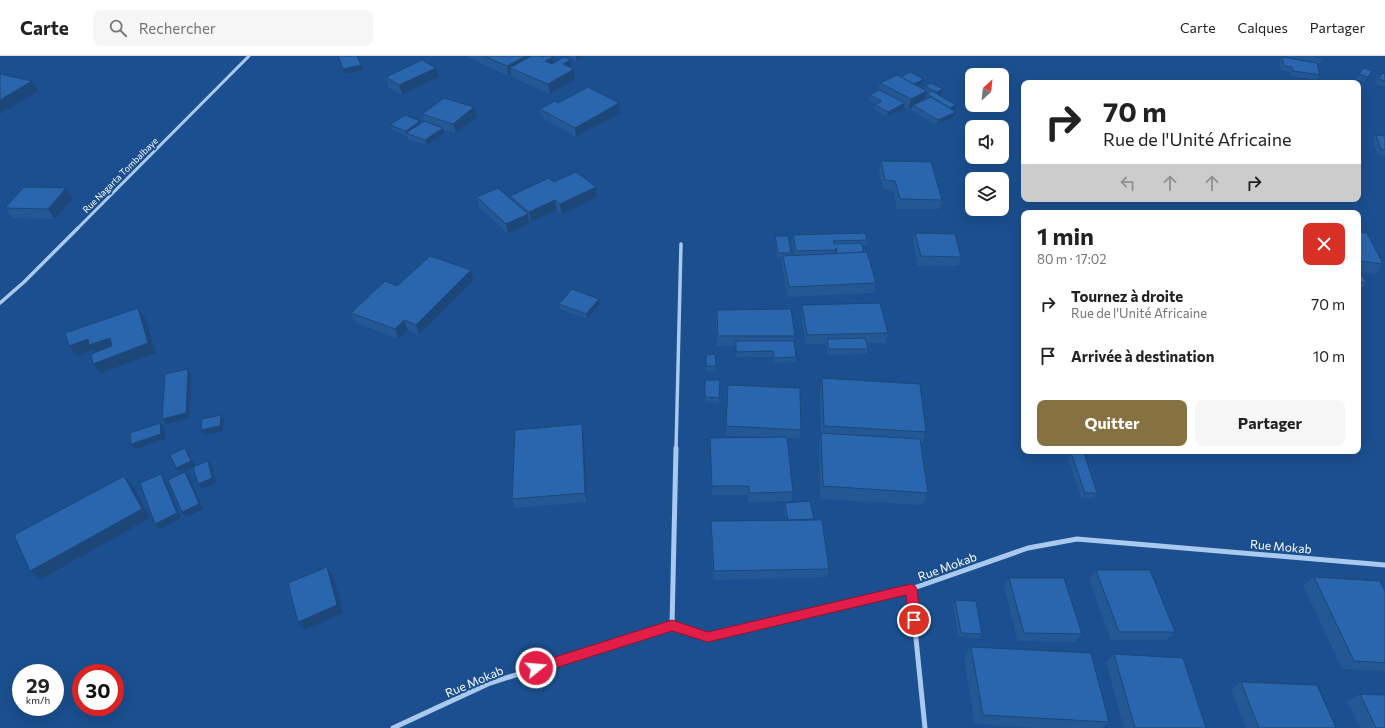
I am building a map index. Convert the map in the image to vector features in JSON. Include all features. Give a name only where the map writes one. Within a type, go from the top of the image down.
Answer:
[{"type":"street","name":"Rue Nagarta Tombalbaye","points":[[0,303],[24,282],[249,56]]},
{"type":"street","points":[[672,626],[681,244]]},
{"type":"street","name":"Rue Mokab","points":[[393,728],[490,683],[672,626],[708,637],[911,589],[1028,548],[1077,539],[1385,565]]},
{"type":"street","points":[[911,589],[925,728]]},
{"type":"building","points":[[338,56],[357,56],[361,65],[343,69]]},
{"type":"building","points":[[484,56],[526,56],[507,66]]},
{"type":"building","points":[[531,56],[551,56],[553,57],[545,61],[552,64],[564,57],[571,60],[563,64],[574,69],[548,84],[510,68]]},
{"type":"building","points":[[1323,56],[1323,58],[1315,57]]},
{"type":"building","points":[[1282,57],[1317,63],[1320,75],[1293,71],[1292,67],[1284,66]]},
{"type":"building","points":[[422,60],[436,68],[399,85],[386,77]]},
{"type":"building","points":[[1364,68],[1372,71],[1368,77],[1359,74]]},
{"type":"building","points":[[910,72],[924,79],[914,84],[901,77]]},
{"type":"building","points":[[1382,73],[1385,74],[1385,81],[1379,79]]},
{"type":"building","points":[[0,74],[32,81],[0,100]]},
{"type":"building","points":[[897,75],[927,91],[911,99],[880,83]]},
{"type":"building","points":[[931,83],[943,89],[937,92],[925,86]]},
{"type":"building","points":[[588,87],[619,103],[575,128],[540,109],[555,101],[558,103]]},
{"type":"building","points":[[879,90],[905,103],[888,112],[875,105],[882,101],[870,95]]},
{"type":"building","points":[[932,91],[956,105],[950,108],[927,94]]},
{"type":"building","points":[[931,97],[956,112],[938,120],[913,105]]},
{"type":"building","points":[[444,98],[474,107],[453,124],[422,114]]},
{"type":"building","points":[[405,115],[420,121],[406,131],[390,125]]},
{"type":"building","points":[[424,121],[443,128],[425,140],[406,133]]},
{"type":"building","points":[[1376,135],[1385,136],[1385,150],[1381,149]]},
{"type":"building","points":[[881,161],[931,162],[942,200],[900,199],[895,181],[885,180]]},
{"type":"building","points":[[576,172],[596,187],[560,204],[555,200],[529,212],[510,196],[549,178],[554,182]]},
{"type":"building","points":[[24,187],[66,188],[48,209],[5,208]]},
{"type":"building","points":[[498,188],[528,214],[506,224],[477,197]]},
{"type":"building","points":[[1361,232],[1367,233],[1383,264],[1361,261]]},
{"type":"building","points":[[865,233],[867,240],[833,241],[834,244],[861,243],[864,252],[837,254],[836,248],[835,250],[796,251],[793,235]]},
{"type":"building","points":[[915,233],[955,234],[961,257],[921,256]]},
{"type":"building","points":[[775,236],[788,236],[791,253],[778,253]]},
{"type":"building","points":[[867,252],[876,283],[789,287],[783,256]]},
{"type":"building","points":[[430,256],[471,270],[416,325],[404,320],[395,329],[351,313],[385,281],[397,286]]},
{"type":"building","points":[[1361,274],[1367,283],[1361,282]]},
{"type":"building","points":[[572,289],[599,299],[586,314],[559,304]]},
{"type":"building","points":[[880,303],[888,333],[807,335],[802,305]]},
{"type":"building","points":[[138,308],[148,343],[93,364],[91,354],[112,346],[110,338],[89,345],[88,339],[69,346],[65,333]]},
{"type":"building","points":[[791,309],[795,336],[718,336],[717,310]]},
{"type":"building","points":[[865,338],[868,349],[829,349],[827,339]]},
{"type":"building","points":[[736,341],[794,341],[796,357],[774,358],[773,351],[736,352]]},
{"type":"building","points":[[715,354],[716,366],[706,366],[706,355]]},
{"type":"building","points":[[188,369],[186,413],[162,419],[165,374]]},
{"type":"building","points":[[822,378],[920,384],[926,432],[824,426]]},
{"type":"building","points":[[705,380],[720,380],[719,398],[705,397]]},
{"type":"building","points":[[728,385],[800,388],[801,430],[726,426]]},
{"type":"building","points":[[221,415],[220,426],[201,430],[202,419]]},
{"type":"building","points":[[160,423],[161,434],[131,444],[130,433]]},
{"type":"building","points":[[582,424],[585,493],[512,499],[515,430]]},
{"type":"building","points":[[821,433],[920,439],[928,493],[823,486]]},
{"type":"building","points":[[787,437],[793,492],[749,493],[749,486],[712,486],[710,438]]},
{"type":"building","points":[[185,448],[191,461],[176,468],[170,455]]},
{"type":"building","points":[[1071,454],[1084,454],[1097,493],[1085,493]]},
{"type":"building","points":[[208,461],[212,478],[198,484],[193,467]]},
{"type":"building","points":[[185,472],[199,504],[182,512],[168,480]]},
{"type":"building","points":[[161,474],[177,513],[155,524],[140,483]]},
{"type":"building","points":[[124,476],[142,509],[30,571],[14,535]]},
{"type":"building","points":[[810,501],[814,519],[788,520],[785,503]]},
{"type":"building","points":[[822,520],[829,569],[714,571],[711,521]]},
{"type":"building","points":[[327,567],[337,605],[298,622],[288,583]]},
{"type":"building","points":[[1096,570],[1150,570],[1175,632],[1119,632]]},
{"type":"building","points":[[1314,577],[1380,581],[1385,591],[1385,663],[1354,661]]},
{"type":"building","points":[[1009,578],[1064,578],[1082,634],[1024,633]]},
{"type":"building","points":[[955,600],[976,601],[982,634],[961,633]]},
{"type":"building","points":[[971,647],[1091,653],[1109,722],[983,715]]},
{"type":"building","points":[[1114,654],[1183,658],[1206,728],[1135,728]]},
{"type":"building","points":[[1241,682],[1317,685],[1336,728],[1259,728]]},
{"type":"building","points":[[1360,694],[1385,695],[1385,728],[1376,728]]},
{"type":"route","points":[[536,668],[672,626],[708,637],[911,589],[914,620]]}]
